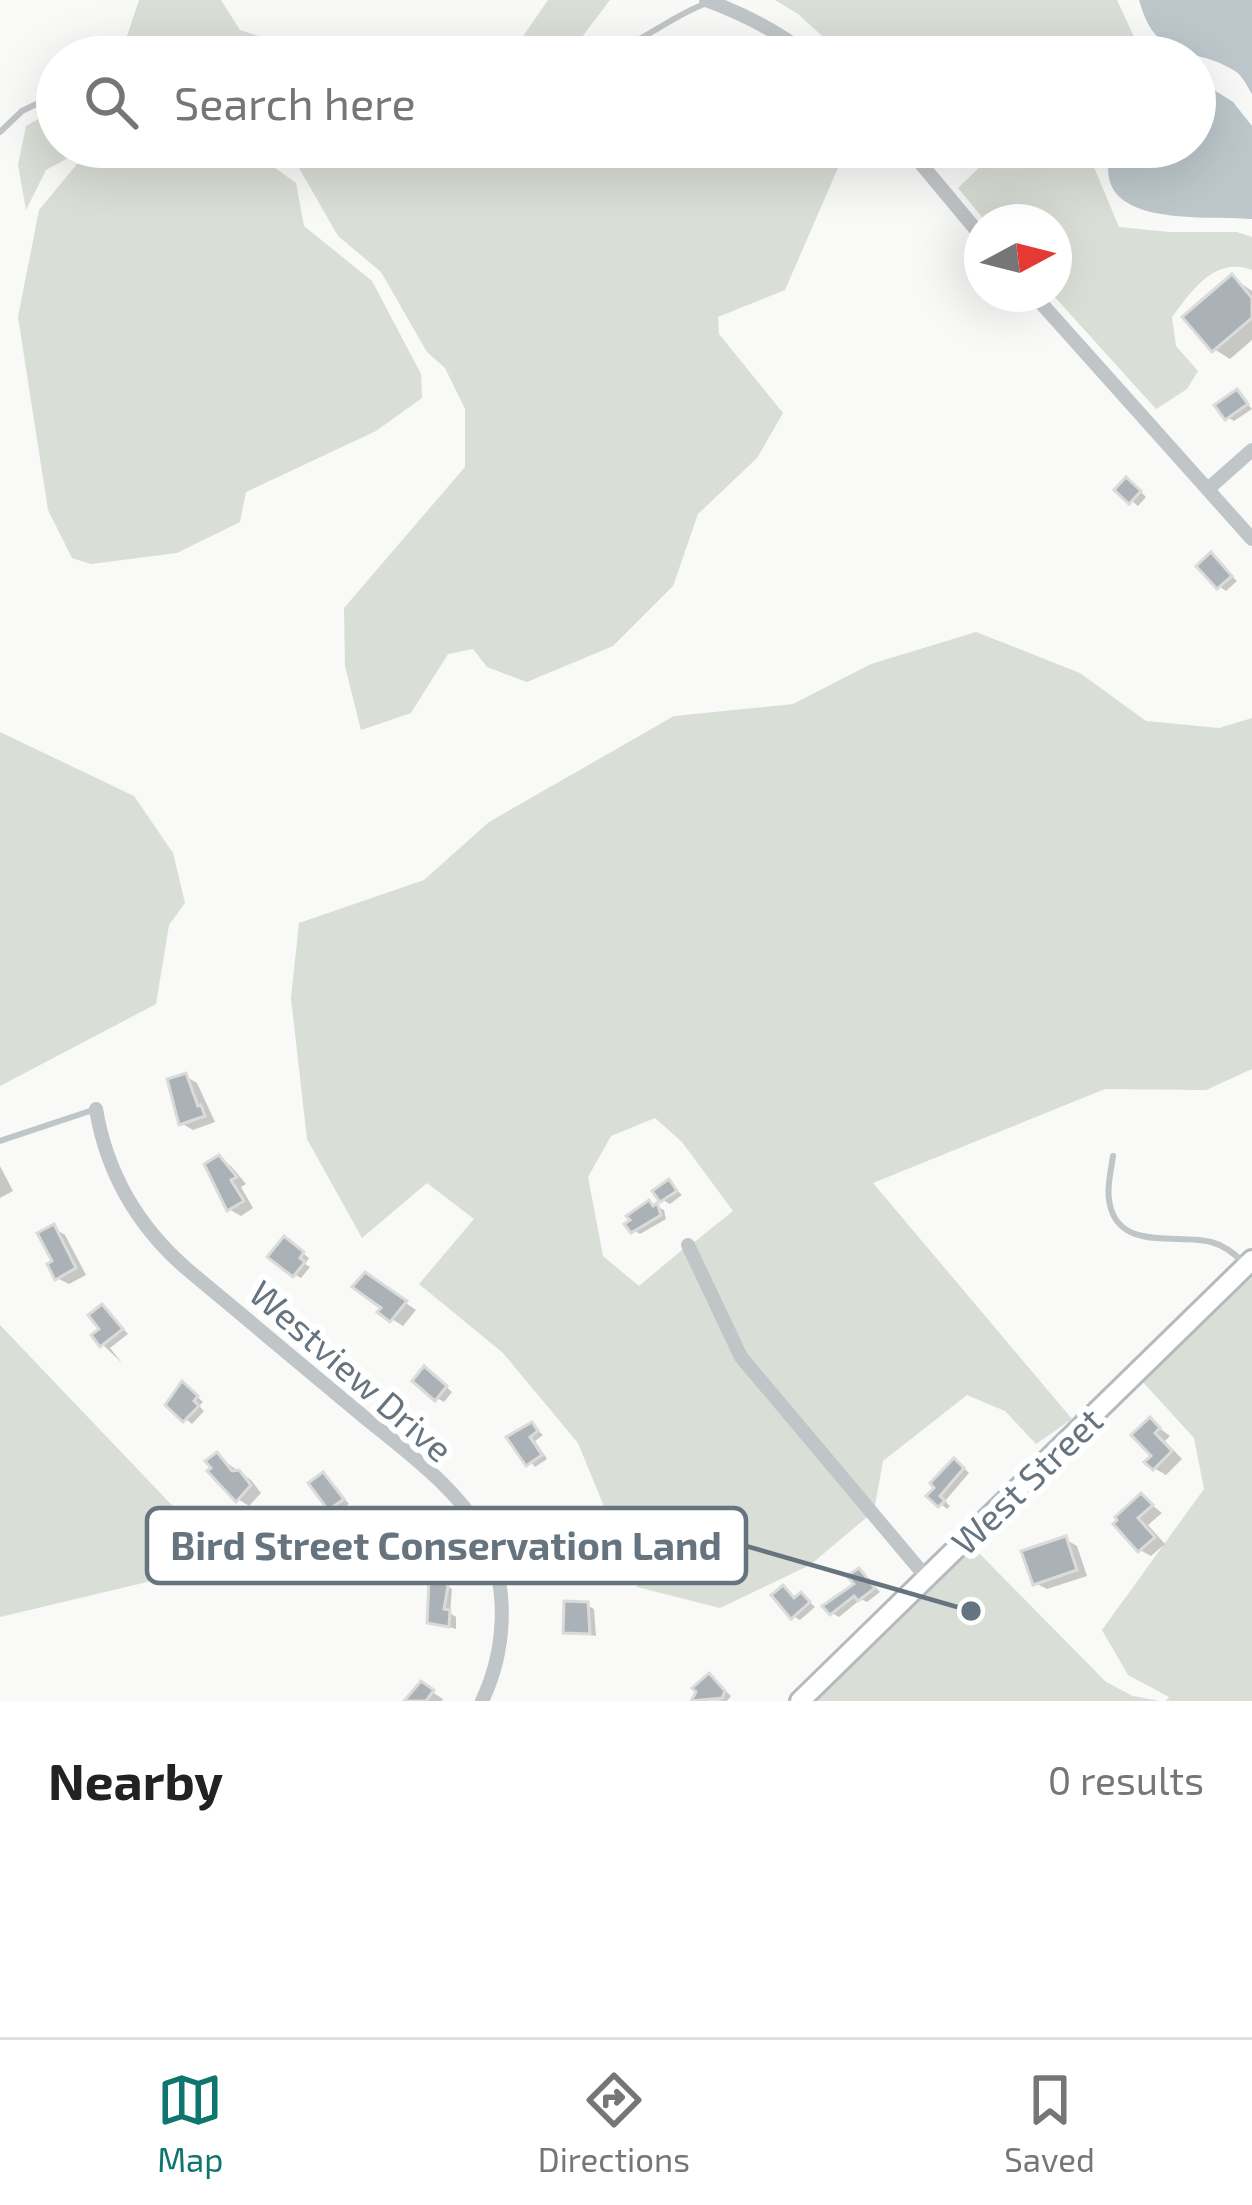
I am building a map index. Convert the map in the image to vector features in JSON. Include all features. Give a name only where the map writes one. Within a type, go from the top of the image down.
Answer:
[{"type":"street","points":[[708,1],[779,36]]},
{"type":"street","points":[[924,168],[964,215]]},
{"type":"street","points":[[1049,312],[1252,539]]},
{"type":"street","points":[[1208,489],[1252,450]]},
{"type":"street","name":"Westview Drive","points":[[96,1109],[109,1165],[154,1237],[416,1460],[460,1505],[486,1541],[502,1616],[497,1656],[482,1701]]},
{"type":"street","points":[[688,1245],[740,1358],[926,1577]]},
{"type":"street","name":"West Street","points":[[800,1701],[1249,1263]]},
{"type":"lane","points":[[646,36],[674,15],[708,1]]},
{"type":"lane","points":[[0,132],[36,104]]},
{"type":"lane","points":[[0,1141],[96,1109]]},
{"type":"lane","points":[[1113,1156],[1108,1196],[1111,1212],[1126,1227],[1159,1241],[1212,1242],[1249,1263]]},
{"type":"shaded area","points":[[139,0],[221,0],[240,30],[259,36],[127,36]]},
{"type":"shaded area","points":[[548,0],[610,0],[583,36],[523,36]]},
{"type":"shaded area","points":[[775,0],[1117,0],[1134,36],[822,36]]},
{"type":"shaded area","points":[[1139,0],[1252,0],[1252,94],[1235,71],[1216,62],[1216,36],[1157,36]]},
{"type":"shaded area","points":[[1216,91],[1233,102],[1252,126],[1252,219],[1154,213],[1116,193],[1109,168],[1216,168]]},
{"type":"shaded area","points":[[36,120],[36,168],[50,168],[26,210],[18,165],[26,126]]},
{"type":"shaded area","points":[[74,168],[275,168],[296,183],[304,226],[372,281],[421,374],[422,398],[376,431],[246,492],[240,522],[177,553],[91,564],[72,558],[48,510],[18,317],[39,210]]},
{"type":"shaded area","points":[[299,168],[838,168],[785,290],[718,317],[719,334],[783,413],[757,458],[698,514],[673,586],[613,646],[527,682],[487,667],[473,649],[448,654],[411,713],[361,730],[345,666],[344,608],[465,467],[465,409],[445,368],[427,352],[381,272],[338,236]]},
{"type":"shaded area","points":[[979,168],[1094,168],[1119,227],[1237,232],[1252,237],[1252,270],[1238,267],[1215,272],[1172,317],[1176,346],[1198,371],[1187,389],[1156,409],[1068,312],[1072,312],[1072,204],[971,204],[958,188]]},
{"type":"shaded area","points":[[976,632],[1080,673],[1146,721],[1219,728],[1252,718],[1252,1069],[1206,1090],[1105,1089],[873,1183],[1072,1419],[1036,1444],[1005,1411],[967,1395],[883,1461],[874,1511],[743,1357],[692,1244],[733,1211],[682,1142],[655,1118],[611,1136],[588,1177],[603,1256],[639,1286],[688,1245],[741,1357],[872,1513],[810,1565],[720,1608],[637,1587],[578,1443],[503,1353],[419,1284],[474,1219],[427,1183],[362,1238],[307,1139],[291,998],[299,923],[424,880],[489,822],[674,716],[793,704],[871,664]]},
{"type":"shaded area","points":[[0,732],[134,796],[173,853],[185,903],[169,925],[156,1004],[0,1086]]},
{"type":"shaded area","points":[[1252,1277],[1252,1701],[1166,1701],[1169,1697],[1128,1675],[1102,1630],[1204,1489],[1194,1438],[1143,1382]]},
{"type":"shaded area","points":[[0,1325],[227,1563],[0,1617]]},
{"type":"shaded area","points":[[973,1547],[1106,1682],[1133,1696],[1160,1701],[814,1701]]},
{"type":"building","points":[[1232,274],[1252,298],[1252,318],[1212,352],[1182,317]]},
{"type":"building","points":[[1237,389],[1248,404],[1225,420],[1214,405]]},
{"type":"building","points":[[1126,477],[1141,491],[1129,504],[1114,490]]},
{"type":"building","points":[[1211,552],[1232,576],[1217,589],[1196,566]]},
{"type":"building","points":[[186,1073],[205,1116],[179,1125],[167,1079]]},
{"type":"building","points":[[219,1155],[237,1177],[231,1180],[244,1201],[227,1211],[204,1164]]},
{"type":"building","points":[[669,1179],[677,1191],[660,1202],[652,1191]]},
{"type":"building","points":[[649,1200],[653,1206],[657,1203],[661,1215],[631,1233],[624,1224],[630,1220],[626,1216]]},
{"type":"building","points":[[54,1224],[76,1268],[55,1280],[47,1264],[52,1261],[37,1233]]},
{"type":"building","points":[[284,1236],[304,1252],[300,1258],[305,1262],[293,1277],[267,1257]]},
{"type":"building","points":[[365,1272],[407,1301],[390,1322],[377,1312],[381,1308],[352,1287]]},
{"type":"building","points":[[102,1304],[123,1329],[100,1347],[91,1335],[99,1329],[88,1315]]},
{"type":"building","points":[[424,1366],[447,1386],[435,1401],[412,1381]]},
{"type":"building","points":[[182,1381],[198,1396],[194,1401],[199,1406],[183,1422],[165,1405]]},
{"type":"building","points":[[1150,1417],[1160,1428],[1155,1433],[1172,1451],[1153,1470],[1144,1462],[1151,1456],[1131,1435]]},
{"type":"building","points":[[532,1422],[538,1431],[530,1437],[542,1455],[526,1466],[506,1437]]},
{"type":"building","points":[[217,1452],[251,1485],[236,1502],[207,1471],[211,1468],[205,1461]]},
{"type":"building","points":[[954,1458],[964,1468],[940,1496],[945,1501],[938,1507],[926,1496],[934,1488],[930,1483]]},
{"type":"building","points":[[323,1472],[344,1499],[326,1512],[308,1483]]},
{"type":"building","points":[[1141,1493],[1153,1505],[1138,1518],[1155,1537],[1138,1552],[1113,1524]]},
{"type":"building","points":[[293,1508],[307,1529],[294,1537],[277,1518]]},
{"type":"building","points":[[1066,1536],[1077,1570],[1033,1585],[1021,1551]]},
{"type":"building","points":[[859,1568],[875,1588],[858,1601],[854,1596],[830,1615],[822,1606],[854,1584],[847,1576]]},
{"type":"building","points":[[429,1581],[448,1586],[444,1609],[450,1610],[449,1627],[427,1623]]},
{"type":"building","points":[[783,1585],[794,1598],[801,1592],[810,1602],[791,1619],[771,1595]]},
{"type":"building","points":[[564,1601],[588,1602],[590,1634],[563,1633]]},
{"type":"building","points":[[709,1673],[725,1691],[722,1698],[691,1701],[696,1692],[692,1688]]},
{"type":"building","points":[[421,1681],[434,1690],[426,1701],[404,1701]]},
{"type":"place","name":"Bird Street Conservation Land","points":[[971,1611]]}]
